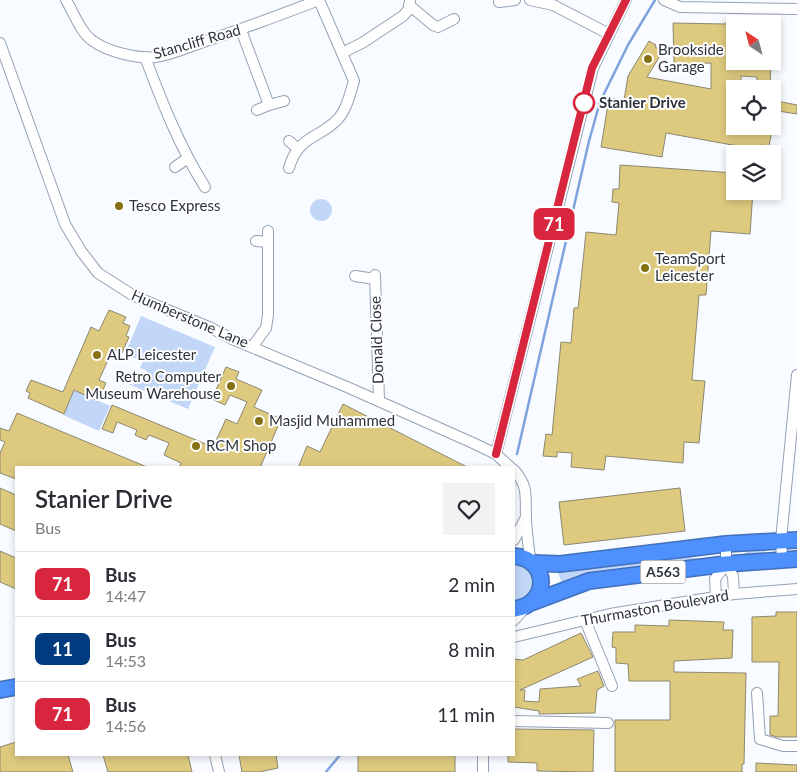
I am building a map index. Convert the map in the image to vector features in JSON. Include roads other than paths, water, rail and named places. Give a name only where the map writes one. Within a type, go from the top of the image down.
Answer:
[{"type":"highway","name":"A563","points":[[532,562],[560,564],[726,544],[797,540]]},
{"type":"highway","points":[[515,556],[532,562],[539,570],[541,578],[541,587],[538,595],[524,605]]},
{"type":"highway","name":"A563","points":[[524,605],[589,581],[726,564],[790,560]]},
{"type":"highway","points":[[0,690],[15,687]]},
{"type":"street","name":"Stancliff Road","points":[[66,0],[81,27],[91,40],[120,53],[145,57],[156,57],[174,52],[241,30],[319,0]]},
{"type":"street","points":[[289,168],[291,160],[304,142],[339,119],[354,80],[319,0]]},
{"type":"street","points":[[499,2],[515,0]]},
{"type":"street","points":[[530,0],[553,6],[609,34]]},
{"type":"street","points":[[496,454],[592,68],[626,0]]},
{"type":"street","points":[[664,0],[680,6],[797,9]]},
{"type":"street","points":[[342,53],[362,43],[403,16],[409,9],[409,2]]},
{"type":"street","points":[[409,2],[432,25],[438,27],[454,19]]},
{"type":"street","points":[[241,30],[269,105]]},
{"type":"street","name":"Humberstone Lane","points":[[0,43],[65,224],[81,251],[98,273],[134,296],[379,401],[496,454],[511,466]]},
{"type":"street","points":[[145,57],[163,105],[188,158],[205,187]]},
{"type":"street","points":[[257,110],[284,101]]},
{"type":"street","points":[[289,141],[298,149]]},
{"type":"street","points":[[175,167],[188,158]]},
{"type":"street","points":[[254,346],[266,328],[268,315],[268,236],[256,241]]},
{"type":"street","name":"Donald Close","points":[[355,276],[375,277],[379,401]]},
{"type":"street","points":[[790,560],[781,540],[797,375]]},
{"type":"street","name":"Humberstone Lane","points":[[515,471],[524,484],[527,496],[526,518],[532,562]]},
{"type":"street","name":"Humberstone Lane","points":[[515,538],[526,518]]},
{"type":"street","points":[[726,544],[726,564],[733,576],[734,594]]},
{"type":"street","points":[[716,597],[715,579],[726,564]]},
{"type":"street","name":"Thurmaston Boulevard","points":[[515,637],[610,614],[734,594],[797,589]]},
{"type":"street","points":[[515,618],[524,605]]},
{"type":"street","points":[[585,620],[612,686]]},
{"type":"street","points":[[757,693],[760,739],[784,746],[797,746]]},
{"type":"street","points":[[515,721],[608,723]]},
{"type":"street","points":[[215,756],[219,772]]},
{"type":"street","points":[[483,772],[484,756]]},
{"type":"waterway","points":[[517,454],[589,141],[600,102],[628,45],[655,0]]},
{"type":"waterway","points":[[326,772],[339,756]]},
{"type":"place","name":"Brookside Garage","points":[[648,59]]},
{"type":"place","name":"Stanier Drive","points":[[584,103]]},
{"type":"place","name":"Tesco Express","points":[[119,206]]},
{"type":"place","name":"TeamSport Leicester","points":[[645,268]]},
{"type":"place","name":"ALP Leicester","points":[[97,355]]},
{"type":"place","name":"Retro Computer Museum Warehouse","points":[[231,386]]},
{"type":"place","name":"Masjid Muhammed","points":[[259,421]]},
{"type":"place","name":"RCM Shop","points":[[196,446]]}]
